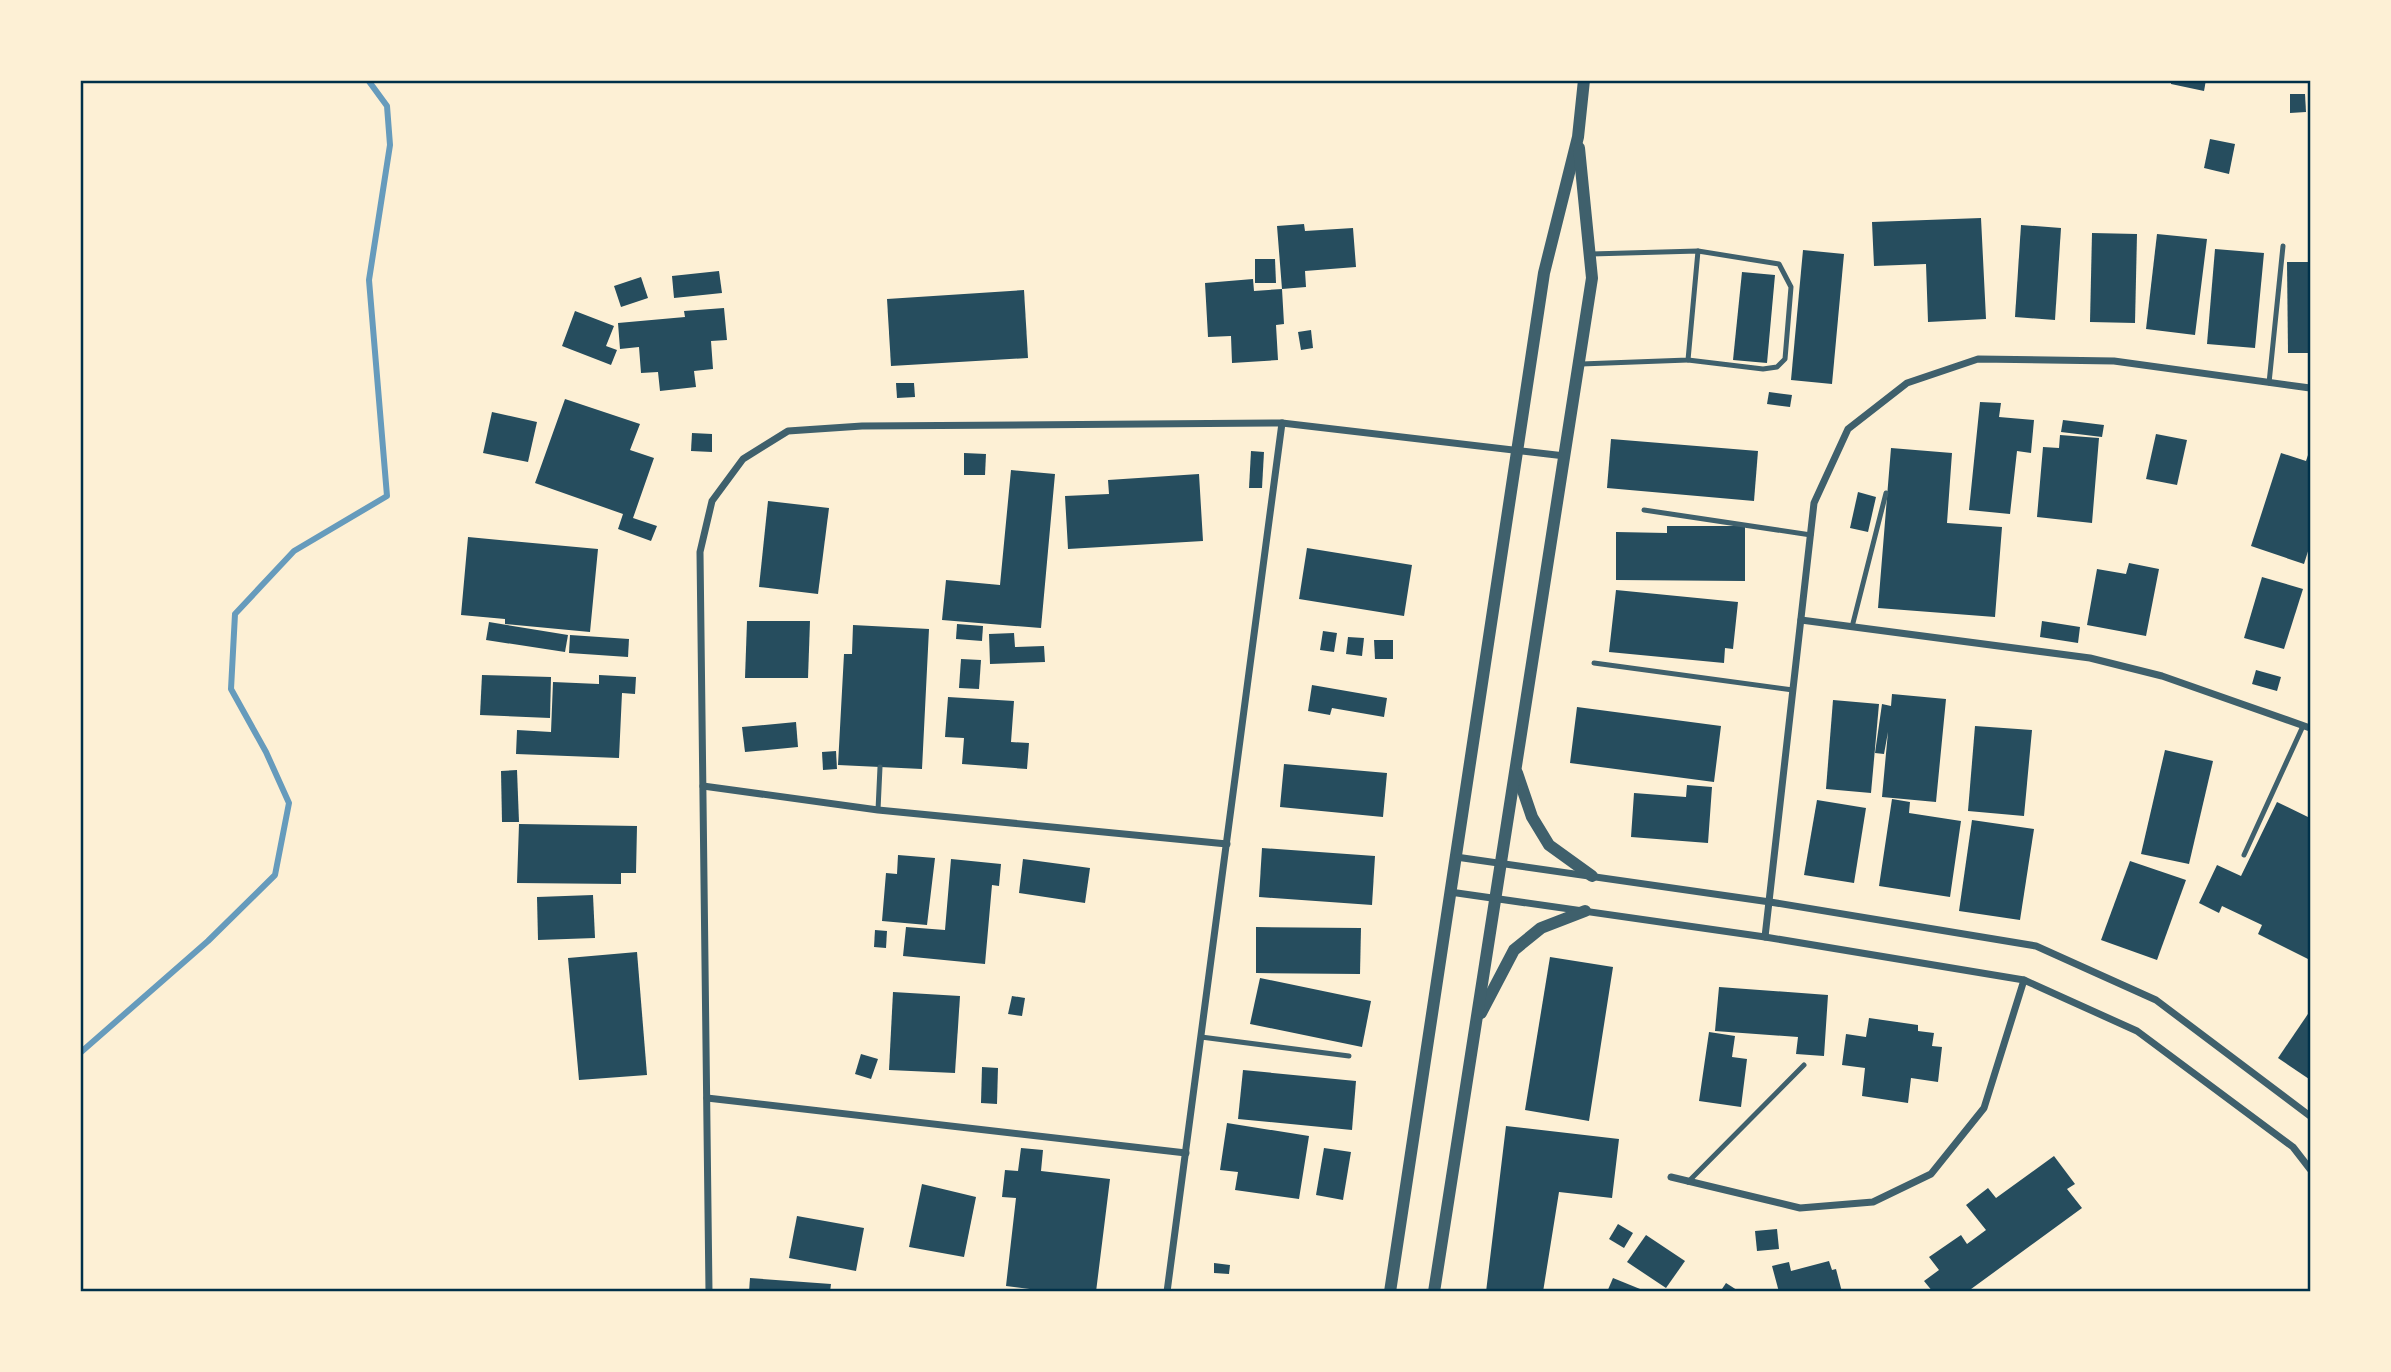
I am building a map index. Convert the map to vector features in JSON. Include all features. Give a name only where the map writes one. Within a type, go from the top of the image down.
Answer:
[{"type":"street","points":[[1390,1292],[1544,273],[1578,137],[1584,80]]},
{"type":"street","points":[[1434,1292],[1592,278],[1578,137]]},
{"type":"street","points":[[1765,937],[1814,503],[1848,429],[1907,383],[1979,359],[2114,361],[2311,388]]},
{"type":"street","points":[[1167,1292],[1282,423]]},
{"type":"street","points":[[709,1292],[699,552],[712,502],[743,459],[788,431],[862,426],[1282,423],[1565,456]]},
{"type":"street","points":[[1801,620],[2090,658],[2162,676],[2307,727]]},
{"type":"street","points":[[1516,769],[1532,817],[1549,845],[1592,876]]},
{"type":"street","points":[[703,786],[878,810],[1227,844]]},
{"type":"street","points":[[1456,857],[1770,902],[2036,946],[2156,1000],[2311,1116]]},
{"type":"street","points":[[1450,892],[1765,937],[2024,980],[2137,1031],[2293,1147],[2311,1169]]},
{"type":"street","points":[[1476,1022],[1514,950],[1541,928],[1585,911]]},
{"type":"street","points":[[1671,1177],[1800,1208],[1873,1202],[1931,1174],[1984,1108],[2024,980]]},
{"type":"street","points":[[707,1098],[1185,1153]]},
{"type":"lane","points":[[2269,383],[2283,246]]},
{"type":"lane","points":[[1579,365],[1688,360],[1763,369],[1777,367],[1785,359],[1791,286],[1779,264],[1698,251],[1591,254]]},
{"type":"lane","points":[[1688,360],[1698,251]]},
{"type":"lane","points":[[1852,626],[1886,493]]},
{"type":"lane","points":[[1644,510],[1811,535]]},
{"type":"lane","points":[[1594,663],[1793,690]]},
{"type":"lane","points":[[2244,855],[2307,727]]},
{"type":"lane","points":[[878,810],[880,767]]},
{"type":"lane","points":[[1201,1037],[1349,1056]]},
{"type":"lane","points":[[1688,1182],[1804,1065]]},
{"type":"building","points":[[2171,80],[2206,80],[2204,91],[2171,84]]},
{"type":"building","points":[[2290,94],[2305,94],[2306,112],[2290,113]]},
{"type":"building","points":[[2210,139],[2235,144],[2229,174],[2204,168]]},
{"type":"building","points":[[1981,218],[1986,319],[1928,322],[1926,264],[1874,266],[1872,222]]},
{"type":"building","points":[[1304,224],[1305,231],[1353,228],[1356,267],[1305,271],[1306,287],[1282,289],[1277,226]]},
{"type":"building","points":[[2021,225],[2061,228],[2055,320],[2015,317]]},
{"type":"building","points":[[2092,233],[2137,234],[2135,323],[2090,322]]},
{"type":"building","points":[[2157,234],[2207,239],[2195,335],[2146,329]]},
{"type":"building","points":[[2215,249],[2264,253],[2255,348],[2207,344]]},
{"type":"building","points":[[1803,250],[1844,254],[1832,384],[1791,380]]},
{"type":"building","points":[[1255,259],[1275,259],[1276,283],[1255,283]]},
{"type":"building","points":[[2287,262],[2310,262],[2310,353],[2288,353]]},
{"type":"building","points":[[719,271],[722,293],[674,298],[672,276]]},
{"type":"building","points":[[1742,272],[1775,275],[1767,363],[1733,360]]},
{"type":"building","points":[[641,277],[648,298],[621,307],[614,286]]},
{"type":"building","points":[[1253,279],[1254,291],[1282,289],[1284,324],[1276,325],[1278,360],[1232,363],[1231,336],[1208,337],[1205,283]]},
{"type":"building","points":[[1024,290],[1028,358],[891,366],[887,299]]},
{"type":"building","points":[[724,308],[727,340],[711,341],[713,369],[694,371],[696,387],[660,391],[658,372],[641,373],[639,347],[620,349],[618,323],[685,317],[684,311]]},
{"type":"building","points":[[575,311],[614,326],[606,346],[617,350],[611,365],[562,346]]},
{"type":"building","points":[[1311,330],[1313,348],[1301,350],[1298,332]]},
{"type":"building","points":[[896,383],[914,383],[915,397],[897,398]]},
{"type":"building","points":[[1769,392],[1792,395],[1790,407],[1767,404]]},
{"type":"building","points":[[565,399],[640,424],[630,450],[654,458],[633,518],[657,526],[651,541],[618,529],[623,514],[535,483]]},
{"type":"building","points":[[1980,402],[2001,403],[1999,417],[2034,420],[2031,453],[2017,451],[2010,514],[1969,510]]},
{"type":"building","points":[[492,412],[537,422],[528,462],[483,453]]},
{"type":"building","points":[[2063,420],[2104,425],[2102,437],[2061,432]]},
{"type":"building","points":[[692,433],[712,434],[712,452],[691,451]]},
{"type":"building","points":[[2156,434],[2187,440],[2177,485],[2146,479]]},
{"type":"building","points":[[2060,435],[2099,438],[2092,523],[2037,517],[2043,447],[2059,448]]},
{"type":"building","points":[[1611,439],[1758,451],[1754,501],[1607,488]]},
{"type":"building","points":[[1891,448],[1952,453],[1947,523],[2002,527],[1995,617],[1878,608]]},
{"type":"building","points":[[2310,449],[2310,545],[2304,564],[2251,546],[2281,453],[2306,461]]},
{"type":"building","points":[[1251,451],[1264,452],[1262,488],[1249,488]]},
{"type":"building","points":[[964,453],[986,454],[985,475],[964,475]]},
{"type":"building","points":[[1011,470],[1055,474],[1041,628],[942,620],[946,580],[1000,585]]},
{"type":"building","points":[[1199,474],[1203,541],[1068,549],[1065,496],[1109,494],[1108,480]]},
{"type":"building","points":[[1858,492],[1876,497],[1868,532],[1850,528]]},
{"type":"building","points":[[768,501],[829,508],[818,594],[759,587]]},
{"type":"building","points":[[1667,526],[1745,526],[1745,581],[1616,580],[1616,532],[1667,533]]},
{"type":"building","points":[[468,537],[598,549],[590,632],[505,624],[505,619],[461,615]]},
{"type":"building","points":[[1307,548],[1412,565],[1404,616],[1299,599]]},
{"type":"building","points":[[2129,563],[2159,569],[2146,636],[2087,625],[2097,569],[2126,574]]},
{"type":"building","points":[[2262,577],[2303,589],[2284,649],[2244,638]]},
{"type":"building","points":[[1616,590],[1738,602],[1733,649],[1725,648],[1724,663],[1609,652]]},
{"type":"building","points":[[747,621],[810,621],[808,678],[745,678]]},
{"type":"building","points":[[2042,621],[2080,627],[2078,643],[2040,637]]},
{"type":"building","points":[[489,622],[568,635],[565,652],[486,640]]},
{"type":"building","points":[[957,624],[983,626],[982,641],[956,639]]},
{"type":"building","points":[[853,625],[929,629],[922,769],[838,765],[844,654],[852,654]]},
{"type":"building","points":[[1323,631],[1337,633],[1334,652],[1320,650]]},
{"type":"building","points":[[1014,633],[1015,647],[1044,646],[1045,662],[990,664],[989,634]]},
{"type":"building","points":[[570,635],[629,639],[628,657],[569,653]]},
{"type":"building","points":[[1348,637],[1364,638],[1362,656],[1346,654]]},
{"type":"building","points":[[1374,640],[1393,640],[1393,659],[1375,659]]},
{"type":"building","points":[[961,659],[981,660],[979,689],[959,688]]},
{"type":"building","points":[[2256,670],[2281,677],[2277,691],[2252,684]]},
{"type":"building","points":[[482,675],[551,677],[550,718],[480,715]]},
{"type":"building","points":[[599,675],[636,677],[635,694],[622,693],[619,758],[516,754],[517,730],[551,732],[553,682],[599,684]]},
{"type":"building","points":[[1312,685],[1387,698],[1384,717],[1332,708],[1330,715],[1308,711]]},
{"type":"building","points":[[1892,694],[1946,699],[1936,802],[1882,797],[1888,732],[1884,754],[1875,753],[1882,704],[1891,706]]},
{"type":"building","points":[[948,697],[1014,701],[1011,742],[1029,743],[1027,769],[962,764],[964,738],[945,737]]},
{"type":"building","points":[[1833,700],[1879,704],[1871,793],[1826,789]]},
{"type":"building","points":[[1577,707],[1721,726],[1714,782],[1570,763]]},
{"type":"building","points":[[796,722],[798,747],[745,752],[742,727]]},
{"type":"building","points":[[1975,726],[2032,730],[2024,816],[1968,811]]},
{"type":"building","points":[[2165,750],[2213,761],[2189,864],[2141,854]]},
{"type":"building","points":[[836,751],[837,769],[823,770],[822,752]]},
{"type":"building","points":[[1284,764],[1387,773],[1383,817],[1280,807]]},
{"type":"building","points":[[517,770],[519,822],[502,822],[501,771]]},
{"type":"building","points":[[1687,785],[1712,787],[1708,843],[1631,837],[1634,793],[1686,797]]},
{"type":"building","points":[[1892,799],[1910,802],[1909,813],[1961,821],[1950,897],[1879,886]]},
{"type":"building","points":[[1817,800],[1866,808],[1854,883],[1804,875]]},
{"type":"building","points":[[2277,802],[2310,818],[2310,960],[2258,934],[2262,925],[2222,906],[2219,913],[2199,903],[2217,865],[2241,876]]},
{"type":"building","points":[[1972,820],[2034,829],[2020,920],[1959,911]]},
{"type":"building","points":[[519,824],[637,826],[636,873],[621,873],[621,884],[517,883]]},
{"type":"building","points":[[1262,848],[1375,856],[1372,905],[1259,897]]},
{"type":"building","points":[[898,855],[935,858],[927,925],[882,921],[886,873],[897,874]]},
{"type":"building","points":[[951,859],[1001,864],[999,886],[992,885],[985,964],[903,956],[906,927],[945,930]]},
{"type":"building","points":[[1023,859],[1090,868],[1085,903],[1019,893]]},
{"type":"building","points":[[2130,861],[2186,880],[2157,960],[2101,940]]},
{"type":"building","points":[[593,895],[595,938],[538,940],[537,897]]},
{"type":"building","points":[[1256,927],[1361,928],[1360,974],[1256,973]]},
{"type":"building","points":[[875,930],[887,931],[886,948],[874,947]]},
{"type":"building","points":[[637,952],[647,1075],[579,1080],[568,958]]},
{"type":"building","points":[[1550,957],[1613,967],[1589,1121],[1525,1110]]},
{"type":"building","points":[[1260,978],[1371,1001],[1362,1047],[1250,1024]]},
{"type":"building","points":[[1719,987],[1828,995],[1824,1056],[1796,1054],[1798,1037],[1715,1031]]},
{"type":"building","points":[[893,992],[960,996],[955,1073],[889,1070]]},
{"type":"building","points":[[1012,996],[1025,998],[1022,1016],[1008,1014]]},
{"type":"building","points":[[2310,1011],[2310,1078],[2309,1079],[2278,1058]]},
{"type":"building","points":[[1869,1018],[1918,1025],[1918,1031],[1934,1033],[1932,1046],[1942,1047],[1938,1082],[1911,1078],[1908,1103],[1862,1096],[1865,1068],[1842,1065],[1846,1034],[1866,1037]]},
{"type":"building","points":[[1709,1032],[1735,1036],[1732,1057],[1747,1059],[1741,1107],[1699,1101]]},
{"type":"building","points":[[861,1054],[878,1059],[871,1079],[855,1074]]},
{"type":"building","points":[[982,1067],[998,1068],[997,1104],[981,1103]]},
{"type":"building","points":[[1243,1070],[1356,1081],[1352,1130],[1238,1119]]},
{"type":"building","points":[[1227,1123],[1309,1136],[1299,1199],[1235,1190],[1238,1172],[1220,1170]]},
{"type":"building","points":[[1506,1126],[1619,1139],[1612,1198],[1559,1192],[1543,1292],[1486,1292]]},
{"type":"building","points":[[1021,1148],[1043,1150],[1041,1171],[1110,1179],[1096,1292],[1053,1292],[1006,1286],[1016,1198],[1002,1197],[1005,1170],[1018,1171]]},
{"type":"building","points":[[1324,1148],[1351,1152],[1343,1200],[1316,1195]]},
{"type":"building","points":[[2054,1156],[2075,1184],[2067,1189],[2082,1208],[1967,1292],[1933,1292],[1924,1281],[1939,1270],[1929,1257],[1961,1235],[1967,1244],[1986,1230],[1966,1205],[1988,1188],[1996,1198]]},
{"type":"building","points":[[922,1184],[976,1197],[964,1257],[909,1247]]},
{"type":"building","points":[[797,1216],[864,1228],[856,1271],[789,1258]]},
{"type":"building","points":[[1618,1224],[1633,1233],[1624,1248],[1609,1239]]},
{"type":"building","points":[[1777,1229],[1779,1249],[1757,1251],[1755,1231]]},
{"type":"building","points":[[1646,1235],[1685,1261],[1666,1288],[1627,1262]]},
{"type":"building","points":[[1829,1261],[1832,1270],[1836,1269],[1842,1292],[1779,1292],[1772,1266],[1789,1262],[1791,1271]]},
{"type":"building","points":[[1214,1263],[1230,1265],[1229,1274],[1214,1273]]},
{"type":"building","points":[[750,1278],[831,1284],[830,1292],[749,1292]]},
{"type":"building","points":[[1613,1278],[1645,1291],[1645,1292],[1607,1292]]},
{"type":"building","points":[[1726,1283],[1740,1292],[1720,1292]]},
{"type":"waterway","points":[[80,1053],[208,941],[275,875],[289,803],[266,752],[231,689],[235,614],[294,551],[387,496],[369,280],[390,145],[387,106],[368,80]]}]
